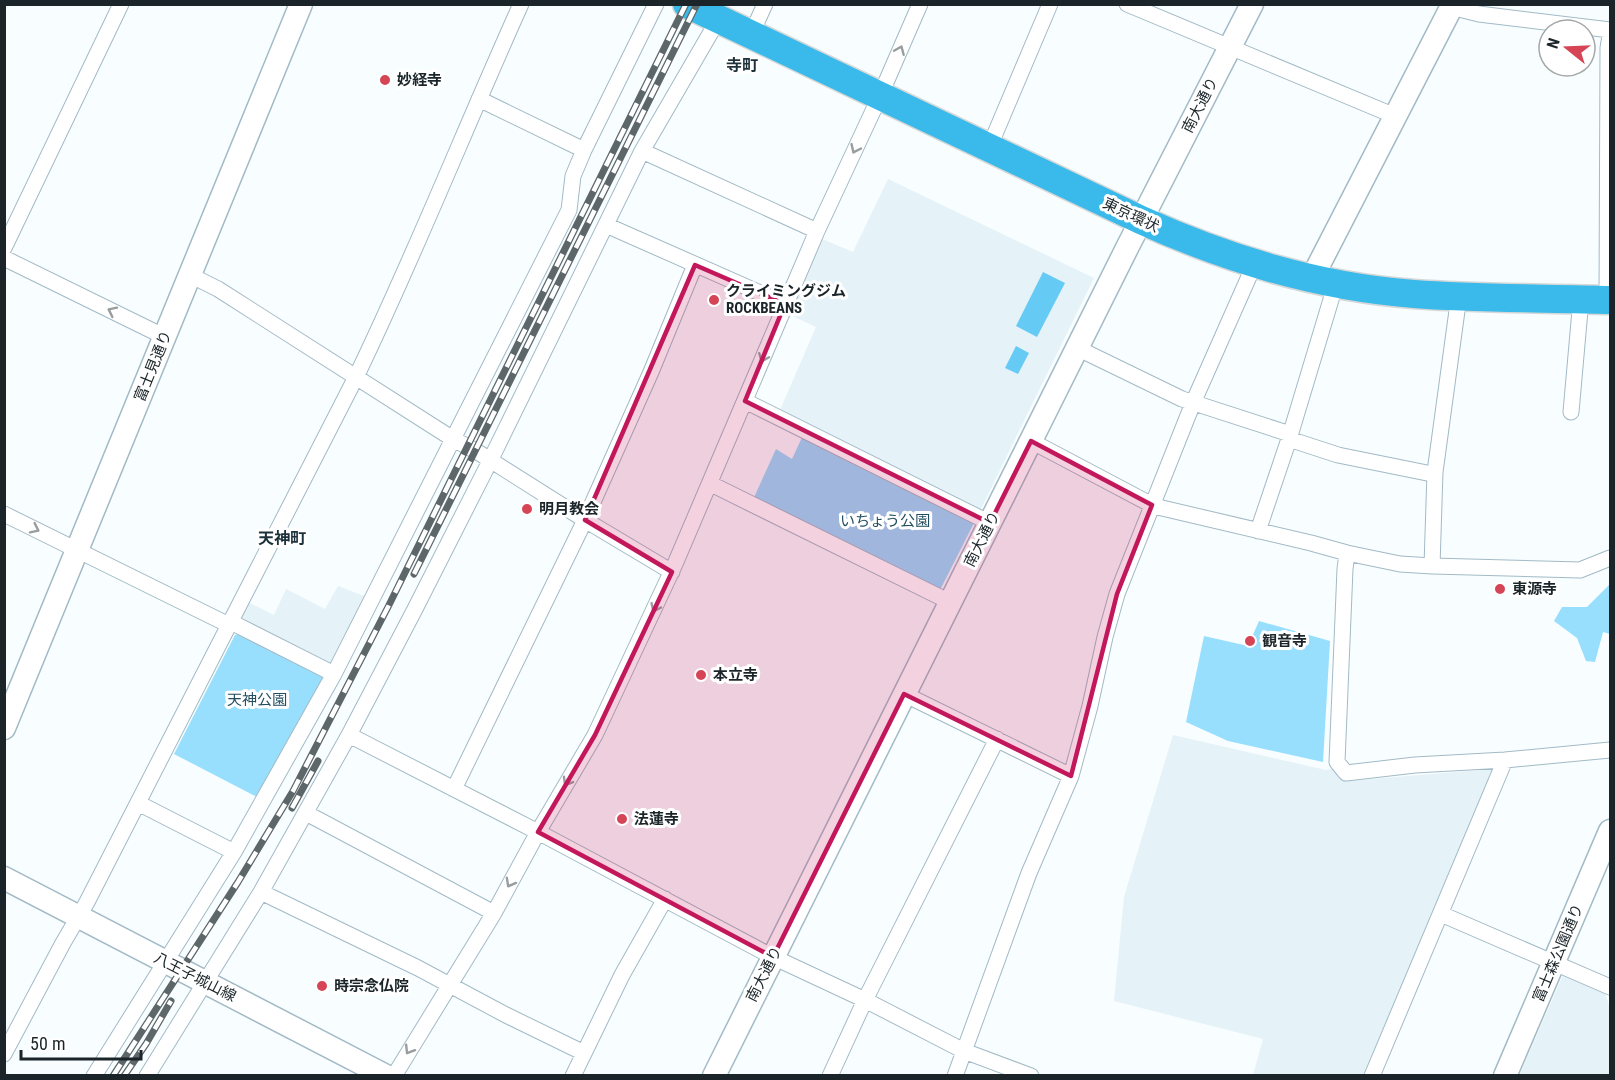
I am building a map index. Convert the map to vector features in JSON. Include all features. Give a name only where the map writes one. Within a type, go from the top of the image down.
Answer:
[{"type":"highway","name":"東京環状","points":[[687,4],[1141,220],[1210,249],[1324,280],[1413,294],[1599,299]]},
{"type":"street","points":[[4,248],[121,4]]},
{"type":"street","name":"富士見通り","points":[[4,728],[12,688],[36,650],[301,4]]},
{"type":"street","points":[[4,1054],[138,803],[356,377],[393,301],[521,4]]},
{"type":"street","points":[[94,1076],[234,852],[334,674],[569,210],[573,176],[656,4]]},
{"type":"street","points":[[751,35],[765,4]]},
{"type":"street","points":[[394,1076],[494,913],[595,735],[672,572],[785,304],[920,4]]},
{"type":"street","points":[[989,148],[1050,4]]},
{"type":"street","points":[[1127,4],[1395,116]]},
{"type":"street","name":"南大通り","points":[[714,1076],[1030,441],[1252,4]]},
{"type":"street","points":[[1258,531],[1289,436],[1324,280],[1395,116],[1452,6],[1465,11],[1527,12],[1611,30]]},
{"type":"street","points":[[147,1076],[261,892],[349,735],[416,609],[642,151],[718,20]]},
{"type":"street","points":[[1571,411],[1599,299],[1608,48],[1611,36]]},
{"type":"street","points":[[479,99],[584,150]]},
{"type":"street","points":[[642,151],[817,231]]},
{"type":"street","points":[[606,225],[785,304]]},
{"type":"street","points":[[4,258],[165,337]]},
{"type":"street","points":[[956,1076],[1029,873],[1071,776],[1117,594],[1193,403],[1255,263]]},
{"type":"street","points":[[454,789],[585,520],[651,372],[695,265]]},
{"type":"street","points":[[190,275],[218,290],[453,439],[672,572]]},
{"type":"street","points":[[1432,566],[1435,472],[1459,296]]},
{"type":"street","points":[[1077,348],[1182,399],[1338,455],[1426,473],[1435,472]]},
{"type":"street","points":[[745,401],[990,523]]},
{"type":"street","points":[[1030,441],[1152,505],[1400,564],[1580,570],[1611,558]]},
{"type":"street","points":[[711,484],[950,602]]},
{"type":"street","points":[[4,514],[334,674]]},
{"type":"street","points":[[1347,553],[1337,762],[1346,772],[1611,750]]},
{"type":"street","points":[[904,694],[1071,776]]},
{"type":"street","points":[[349,735],[773,957],[865,1000],[964,1051],[1031,1076]]},
{"type":"street","points":[[830,1076],[865,1000],[997,739]]},
{"type":"street","points":[[1372,1076],[1505,760]]},
{"type":"street","points":[[138,803],[234,852]]},
{"type":"street","points":[[306,813],[494,913]]},
{"type":"street","name":"富士森公園通り","points":[[1505,1076],[1611,831]]},
{"type":"street","name":"八王子城山線","points":[[4,878],[76,922],[162,967],[386,1076]]},
{"type":"street","points":[[261,892],[584,1053]]},
{"type":"street","name":"八王子城山線","points":[[4,893],[76,922]]},
{"type":"street","points":[[573,1076],[622,975],[665,899]]},
{"type":"street","points":[[1441,914],[1611,987]]},
{"type":"street","name":"八王子城山線","points":[[202,987],[357,1076]]},
{"type":"highlighted area","points":[[695,265],[785,304],[745,401],[990,523],[1031,441],[1152,505],[1117,594],[1071,776],[904,694],[773,957],[538,832],[595,735],[672,572],[585,520]]},
{"type":"shaded area","points":[[888,179],[1094,278],[977,517],[777,417],[816,327],[782,311],[815,236],[853,252]]},
{"type":"shaded area","points":[[1043,272],[1065,283],[1037,337],[1016,326]]},
{"type":"shaded area","points":[[1016,346],[1029,353],[1018,374],[1005,368]]},
{"type":"shaded area","points":[[338,586],[372,599],[334,674],[231,622],[242,599],[274,615],[286,589],[325,609]]},
{"type":"shaded area","points":[[1173,735],[1326,770],[1336,768],[1347,781],[1492,769],[1493,777],[1366,1075],[1253,1075],[1263,1039],[1114,1001],[1124,897]]},
{"type":"shaded area","points":[[1563,975],[1605,992],[1610,1009],[1610,1075],[1519,1076]]},
{"type":"green space","name":"いちょう公園","points":[[805,431],[977,517],[937,596],[751,504],[776,449],[792,459]]},
{"type":"green space","points":[[1610,584],[1610,634],[1603,632],[1595,662],[1586,661],[1577,638],[1554,621],[1562,607],[1587,607]]},
{"type":"green space","points":[[1259,621],[1330,641],[1323,762],[1228,741],[1186,722],[1204,636],[1248,646]]},
{"type":"green space","name":"天神公園","points":[[241,633],[322,675],[324,681],[259,798],[174,754],[235,635]]},
{"type":"railway","points":[[113,1076],[238,882],[293,791],[388,607],[686,4]]},
{"type":"railway","points":[[414,574],[697,4]]},
{"type":"railway","points":[[292,808],[318,761]]},
{"type":"railway","points":[[124,1076],[171,1001]]},
{"type":"place","name":"妙経寺","points":[[385,80]]},
{"type":"place","name":"クライミングジム ROCKBEANS","points":[[714,300]]},
{"type":"place","name":"明月教会","points":[[527,509]]},
{"type":"place","name":"東源寺","points":[[1500,589]]},
{"type":"place","name":"観音寺","points":[[1250,641]]},
{"type":"place","name":"本立寺","points":[[701,675]]},
{"type":"place","name":"法蓮寺","points":[[622,819]]},
{"type":"place","name":"時宗念仏院","points":[[322,986]]},
{"type":"district","name":"寺町","points":[[742,65]]},
{"type":"district","name":"天神町","points":[[282,538]]}]
